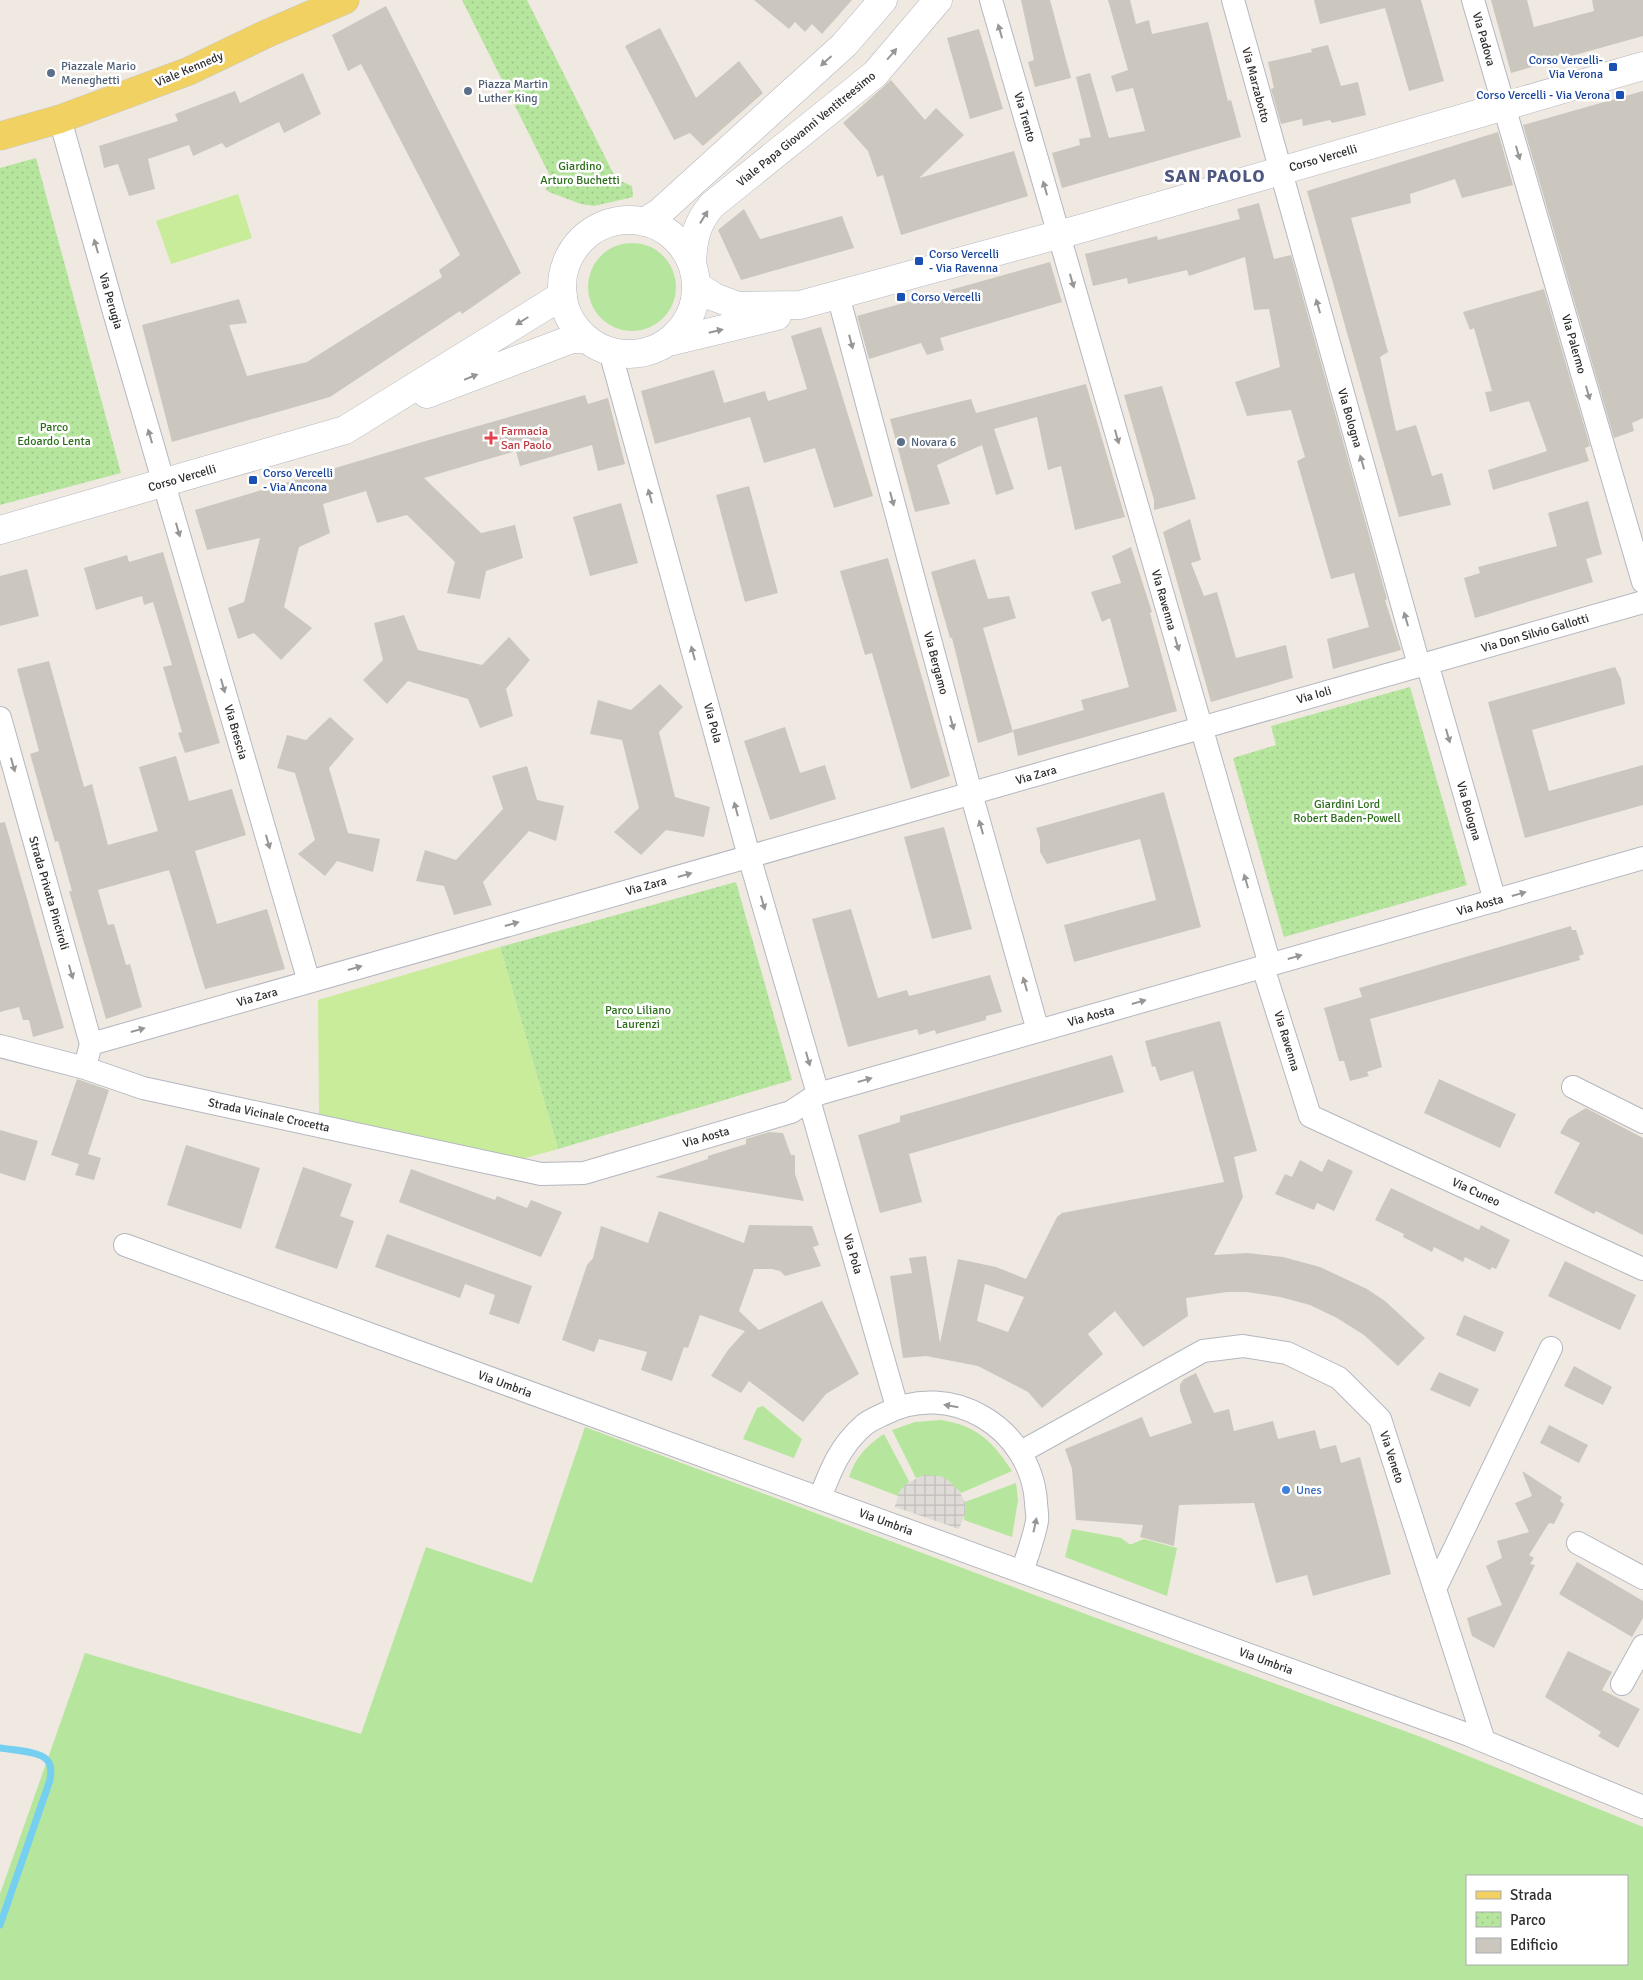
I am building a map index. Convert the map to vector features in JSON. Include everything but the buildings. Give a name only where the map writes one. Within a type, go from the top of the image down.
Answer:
[{"type":"main road","name":"Viale Kennedy","points":[[0,136],[60,119],[189,71],[266,34],[345,0]]},
{"type":"main road","points":[[644,222],[660,212],[844,45],[883,0]]},
{"type":"main road","name":"Viale Papa Giovanni Ventitreesimo","points":[[694,274],[693,243],[702,218],[712,205],[875,74],[938,0]]},
{"type":"main road","name":"Corso Vercelli","points":[[694,274],[714,297],[738,306],[800,305],[1058,234],[1643,66]]},
{"type":"main road","points":[[622,220],[644,222],[665,230],[681,244],[694,274],[694,307],[688,320],[669,342],[649,352],[628,354],[610,351],[586,339],[572,322],[563,301],[562,279],[569,257],[582,239],[601,226],[622,220]]},
{"type":"main road","name":"Corso Vercelli","points":[[0,530],[345,430],[563,295]]},
{"type":"main road","name":"Corso Vercelli","points":[[669,342],[787,314],[800,305]]},
{"type":"main road","name":"Corso Vercelli","points":[[361,420],[572,339],[586,339]]},
{"type":"street","name":"Via Trento","points":[[991,0],[1058,234]]},
{"type":"street","name":"Via Marzabotto","points":[[1232,0],[1280,171]]},
{"type":"street","name":"Via Padova","points":[[1473,0],[1504,106]]},
{"type":"street","name":"Via Palermo","points":[[1504,106],[1643,582]]},
{"type":"street","name":"Via Perugia","points":[[60,119],[164,483]]},
{"type":"street","name":"Via Bologna","points":[[1280,171],[1423,664],[1495,900]]},
{"type":"street","name":"Via Ravenna","points":[[1058,234],[1201,728],[1310,1116]]},
{"type":"street","name":"Via Bergamo","points":[[838,295],[971,793],[1038,1031]]},
{"type":"street","name":"Via Pola","points":[[610,351],[749,856],[897,1407]]},
{"type":"street","name":"Via Brescia","points":[[164,483],[308,982]]},
{"type":"street","name":"Via Don Silvio Gallotti","points":[[1423,664],[1643,602]]},
{"type":"street","name":"Via Ioli","points":[[1201,728],[1423,664]]},
{"type":"street","name":"Strada Privata Pinciroli","points":[[0,718],[91,1044],[85,1068]]},
{"type":"street","name":"Via Zara","points":[[91,1044],[1201,728]]},
{"type":"street","name":"Via Aosta","points":[[542,1174],[584,1173],[791,1112],[813,1097],[1643,858]]},
{"type":"street","name":"Strada Vicinale Crocetta","points":[[0,1046],[85,1068],[143,1088],[542,1174]]},
{"type":"street","points":[[1573,1087],[1643,1122]]},
{"type":"street","name":"Via Cuneo","points":[[1310,1116],[1643,1269]]},
{"type":"street","name":"Via Umbria","points":[[125,1245],[1484,1741],[1643,1808]]},
{"type":"street","name":"Via Veneto","points":[[1021,1452],[1203,1351],[1243,1346],[1287,1353],[1339,1378],[1380,1419],[1484,1741]]},
{"type":"street","points":[[1435,1589],[1552,1348]]},
{"type":"street","points":[[820,1498],[841,1449],[866,1423],[897,1407],[932,1402],[966,1408],[997,1425],[1021,1452],[1035,1484],[1037,1520],[1022,1572]]},
{"type":"street","points":[[1578,1543],[1643,1578]]},
{"type":"street","points":[[1622,1684],[1643,1646]]},
{"type":"green space","name":"Giardino Arturo Buchetti","points":[[462,0],[527,0],[616,179],[632,186],[633,197],[594,206],[581,204],[545,189],[553,182]]},
{"type":"green space","name":"Parco Edoardo Lenta","points":[[36,158],[121,473],[0,505],[0,168]]},
{"type":"green space","points":[[238,194],[252,238],[171,264],[156,221]]},
{"type":"green space","points":[[632,243],[649,247],[663,256],[672,270],[676,287],[672,304],[663,318],[649,327],[632,331],[615,327],[601,318],[592,304],[588,287],[592,270],[601,256],[615,247]]},
{"type":"green space","name":"Giardini Lord Robert Baden-Powell","points":[[1410,687],[1467,885],[1284,937],[1233,758],[1276,745],[1271,726]]},
{"type":"green space","name":"Parco Liliano Laurenzi","points":[[736,882],[792,1080],[558,1149],[500,947]]},
{"type":"green space","points":[[500,947],[558,1149],[522,1159],[319,1115],[318,1000]]},
{"type":"green space","points":[[763,1406],[802,1439],[794,1458],[743,1439],[757,1408]]},
{"type":"green space","points":[[940,1420],[964,1426],[983,1436],[998,1451],[1012,1471],[961,1493],[952,1485],[941,1480],[928,1477],[916,1478],[892,1430],[915,1422]]},
{"type":"green space","points":[[585,1427],[1421,1737],[1643,1827],[1643,1980],[0,1980],[0,1894],[85,1653],[361,1734],[426,1547],[532,1583]]},
{"type":"green space","points":[[884,1434],[909,1481],[898,1496],[849,1477],[862,1452]]},
{"type":"green space","points":[[1016,1483],[1018,1500],[1012,1537],[964,1520],[965,1502]]},
{"type":"green space","points":[[1072,1529],[1121,1538],[1129,1544],[1144,1539],[1177,1548],[1167,1596],[1065,1557]]},
{"type":"shaded area","points":[[924,1475],[940,1476],[948,1480],[959,1491],[965,1502],[965,1514],[959,1529],[895,1507],[899,1492],[907,1483]]},
{"type":"waterway","points":[[0,1748],[32,1753],[43,1757],[50,1764],[51,1772],[50,1780],[0,1925]]},
{"type":"place","name":"Corso Vercelli- Via Verona","points":[[1613,67]]},
{"type":"place","name":"Piazzale Mario Meneghetti","points":[[51,73]]},
{"type":"place","name":"Piazza Martin Luther King","points":[[468,91]]},
{"type":"place","name":"Corso Vercelli - Via Verona","points":[[1620,95]]},
{"type":"place","name":"Corso Vercelli - Via Ravenna","points":[[919,261]]},
{"type":"place","name":"Corso Vercelli","points":[[901,297]]},
{"type":"place","name":"Farmacia San Paolo","points":[[491,438]]},
{"type":"place","name":"Novara 6","points":[[901,442]]},
{"type":"place","name":"Corso Vercelli - Via Ancona","points":[[253,480]]},
{"type":"place","name":"Unes","points":[[1286,1490]]},
{"type":"district","name":"SAN PAOLO","points":[[1215,176]]}]
